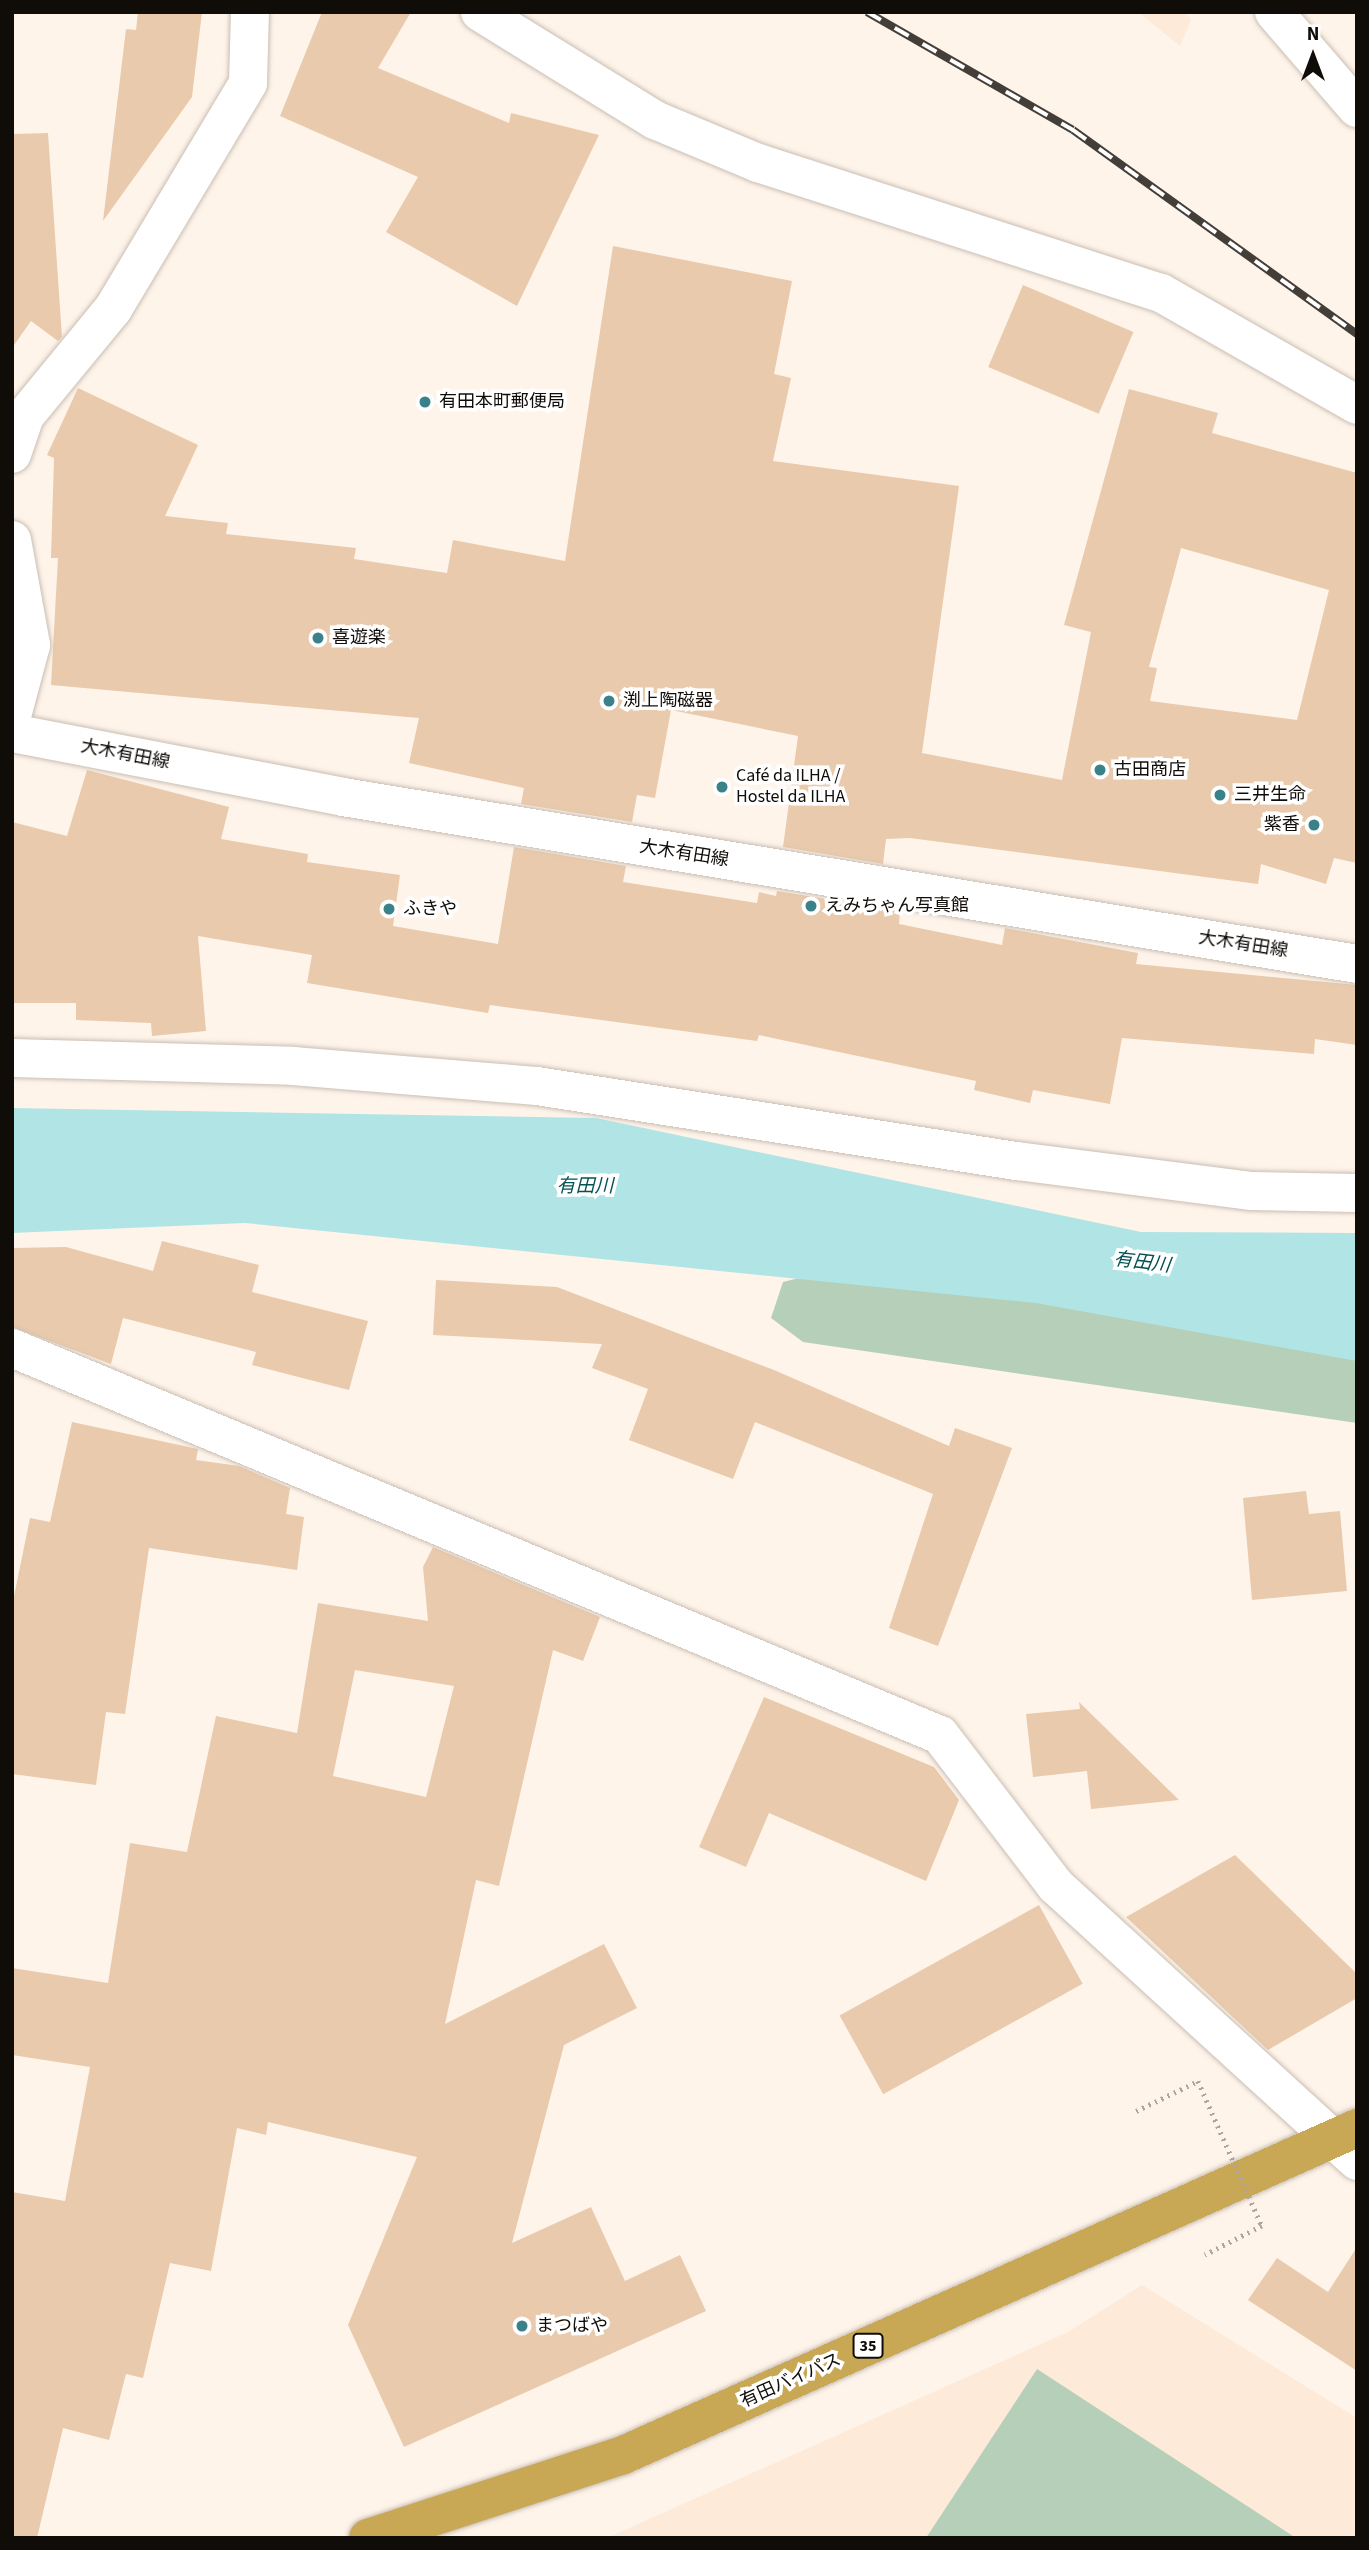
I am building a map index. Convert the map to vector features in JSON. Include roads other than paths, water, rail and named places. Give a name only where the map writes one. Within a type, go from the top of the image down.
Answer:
[{"type":"highway","name":"有田バイパス","points":[[368,2538],[621,2456],[1349,2143]]},
{"type":"street","points":[[12,454],[25,416],[113,309],[248,83],[250,12]]},
{"type":"street","points":[[481,12],[655,120],[758,163],[1161,293],[1357,405]]},
{"type":"street","points":[[1274,12],[1357,108]]},
{"type":"street","points":[[12,540],[31,645],[12,716]]},
{"type":"street","name":"大木有田線","points":[[12,733],[343,797],[1357,964]]},
{"type":"street","points":[[12,1058],[293,1066],[537,1086],[1017,1161],[1252,1191],[1357,1193]]},
{"type":"street","points":[[12,1348],[940,1735],[1056,1886],[1349,2143]]},
{"type":"water","name":"有田川","points":[[12,1108],[596,1118],[1141,1232],[1357,1233],[1357,1361],[1036,1303],[245,1223],[12,1233]]},
{"type":"railway","points":[[867,12],[1073,130],[1357,334]]},
{"type":"place","name":"有田本町郵便局","points":[[425,402]]},
{"type":"place","name":"喜遊楽","points":[[318,638]]},
{"type":"place","name":"渕上陶磁器","points":[[609,701]]},
{"type":"place","name":"古田商店","points":[[1100,770]]},
{"type":"place","name":"Café da ILHA / Hostel da ILHA","points":[[722,787]]},
{"type":"place","name":"三井生命","points":[[1220,795]]},
{"type":"place","name":"紫香","points":[[1314,825]]},
{"type":"place","name":"えみちゃん写真館","points":[[811,906]]},
{"type":"place","name":"ふきや","points":[[389,909]]},
{"type":"place","name":"まつばや","points":[[522,2326]]}]
